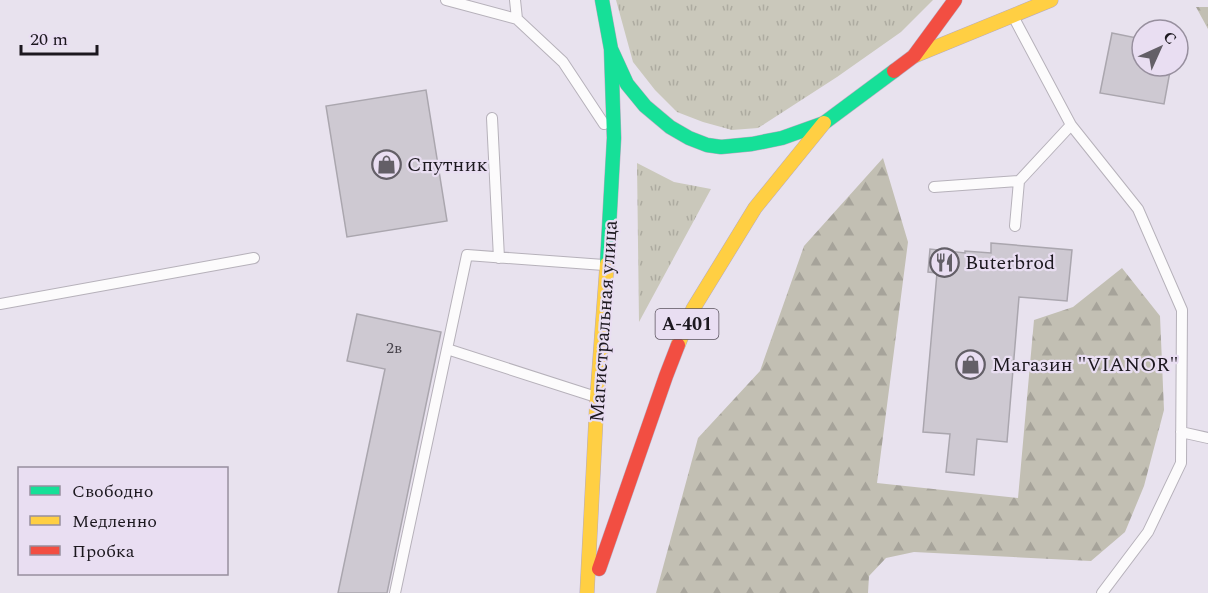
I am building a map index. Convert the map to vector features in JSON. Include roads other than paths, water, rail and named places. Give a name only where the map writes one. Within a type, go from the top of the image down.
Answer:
[{"type":"main road","name":"А-401","points":[[602,0],[611,49],[627,84],[645,106],[670,128],[707,145],[721,147],[782,138],[824,123],[914,56],[1051,0]]},
{"type":"main road","name":"А-401","points":[[914,56],[955,0]]},
{"type":"main road","name":"Магистральная улица","points":[[588,593],[597,398],[614,138],[611,49]]},
{"type":"main road","name":"Магистральная улица","points":[[588,593],[666,376],[693,309],[755,208],[824,123]]},
{"type":"lane","points":[[446,0],[517,19],[563,62],[614,138]]},
{"type":"lane","points":[[515,0],[517,19]]},
{"type":"lane","points":[[1013,15],[1071,125],[1138,209],[1182,310],[1181,463],[1148,532],[1102,593]]},
{"type":"lane","points":[[492,118],[499,258]]},
{"type":"lane","points":[[1016,226],[1019,181],[1071,125]]},
{"type":"lane","points":[[934,187],[1019,181]]},
{"type":"lane","points":[[395,593],[467,255],[607,266]]},
{"type":"lane","points":[[0,304],[254,258]]},
{"type":"lane","points":[[447,349],[597,398]]},
{"type":"lane","points":[[1181,432],[1208,438]]},
{"type":"place","name":"Спутник","points":[[386,164]]},
{"type":"place","name":"Buterbrod","points":[[944,262]]},
{"type":"place","name":"Магазин \"VIANOR\"","points":[[971,364]]}]
